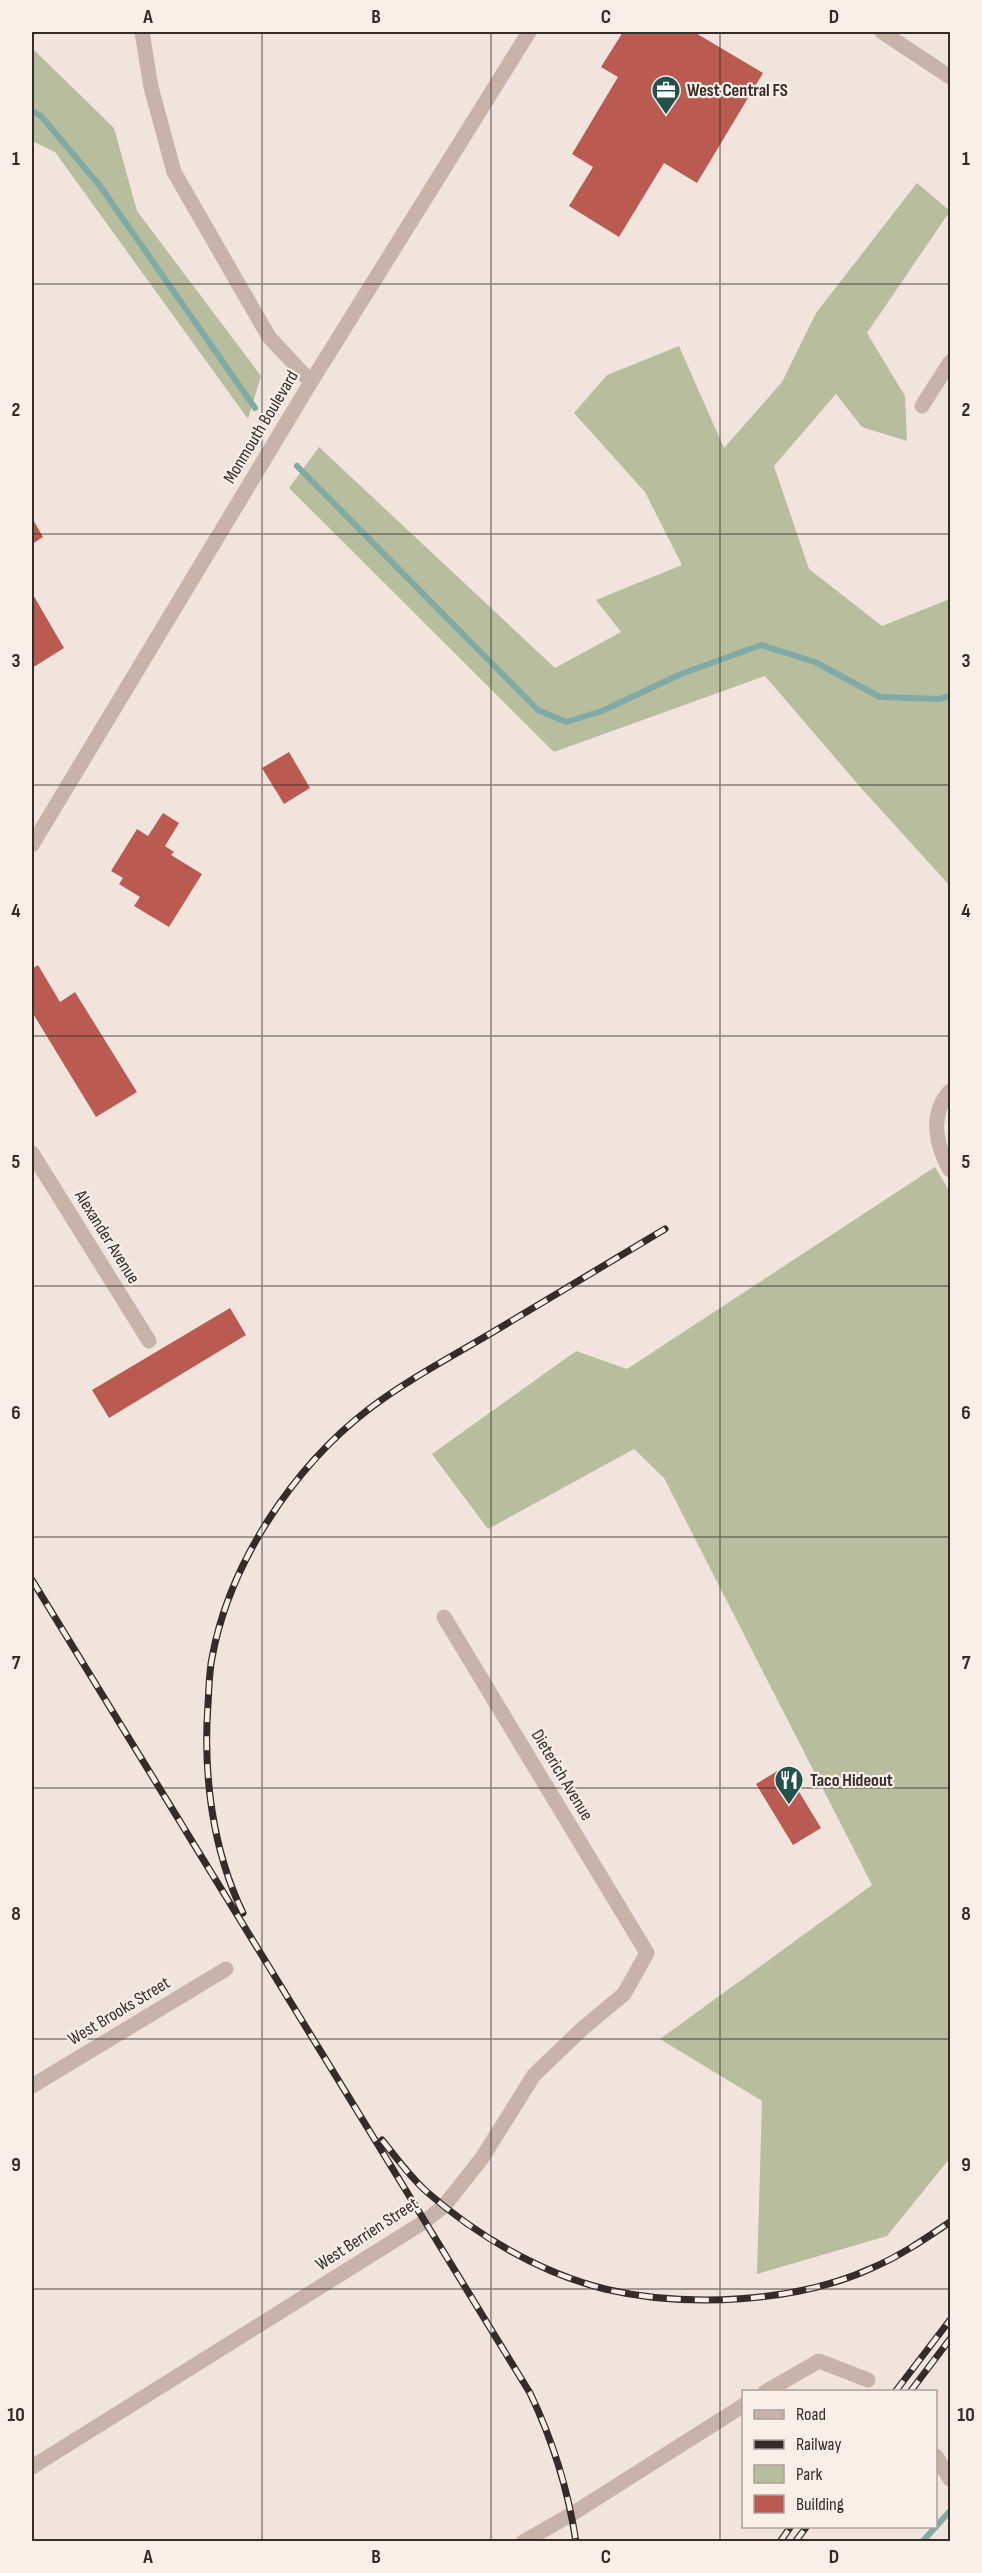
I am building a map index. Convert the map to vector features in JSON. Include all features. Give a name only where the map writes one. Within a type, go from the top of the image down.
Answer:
[{"type":"street","points":[[142,32],[152,87],[174,172],[269,337],[311,382]]},
{"type":"street","name":"Monmouth Boulevard","points":[[32,845],[311,382],[529,32]]},
{"type":"street","points":[[882,32],[951,77]]},
{"type":"street","points":[[922,406],[951,362]]},
{"type":"street","points":[[951,1090],[938,1114],[936,1132],[939,1148],[951,1170]]},
{"type":"street","name":"Alexander Avenue","points":[[32,1154],[149,1341]]},
{"type":"street","name":"Dieterich Avenue","points":[[444,1617],[647,1953]]},
{"type":"street","name":"West Berrien Street","points":[[32,2467],[424,2222],[437,2211],[482,2158],[534,2075],[582,2029],[624,1994],[647,1953]]},
{"type":"street","name":"West Brooks Street","points":[[32,2086],[226,1969]]},
{"type":"street","points":[[767,2390],[819,2361],[868,2380]]},
{"type":"street","points":[[523,2541],[572,2514],[742,2406]]},
{"type":"street","points":[[937,2458],[951,2479]]},
{"type":"green space","points":[[32,48],[114,128],[137,211],[261,376],[248,419],[55,152],[32,141]]},
{"type":"green space","points":[[917,183],[950,211],[867,333],[905,396],[907,441],[862,427],[836,394],[774,466],[809,569],[882,626],[950,599],[950,886],[862,789],[765,676],[554,752],[289,488],[319,447],[555,668],[621,632],[596,600],[682,565],[645,492],[574,413],[607,375],[679,346],[724,448],[782,382],[816,313]]},
{"type":"green space","points":[[935,1167],[950,1192],[950,2158],[887,2236],[757,2274],[762,2101],[660,2039],[872,1885],[664,1478],[634,1449],[488,1529],[432,1454],[576,1351],[627,1369]]},
{"type":"building","name":"West Central FS","points":[[623,32],[694,32],[763,73],[697,183],[664,163],[619,237],[569,206],[593,167],[572,154],[618,77],[601,67]]},
{"type":"building","points":[[32,518],[43,537],[32,544]]},
{"type":"building","points":[[32,593],[64,648],[32,668]]},
{"type":"building","points":[[289,752],[310,788],[284,804],[262,768]]},
{"type":"building","points":[[163,813],[179,823],[165,846],[174,852],[171,855],[202,874],[169,927],[134,906],[140,897],[119,884],[123,878],[111,871],[137,829],[148,836]]},
{"type":"building","points":[[38,965],[60,1002],[75,992],[137,1092],[96,1117],[32,1012],[32,969]]},
{"type":"building","points":[[230,1308],[246,1335],[109,1418],[92,1390]]},
{"type":"building","name":"Taco Hideout","points":[[784,1767],[821,1828],[793,1845],[756,1784]]},
{"type":"waterway","points":[[32,111],[41,116],[100,186],[255,408]]},
{"type":"waterway","points":[[297,466],[538,710],[566,722],[602,711],[681,674],[761,645],[815,662],[880,697],[939,699],[950,696]]},
{"type":"waterway","points":[[937,2525],[950,2511]]},
{"type":"waterway","points":[[922,2542],[935,2528]]},
{"type":"railway","points":[[243,1913],[224,1863],[212,1810],[207,1757],[209,1681],[221,1623],[233,1588],[268,1520],[290,1488],[315,1459],[341,1432],[384,1398],[665,1229]]},
{"type":"railway","points":[[32,1580],[530,2393],[559,2466],[576,2542]]},
{"type":"railway","points":[[382,2140],[427,2192],[466,2223],[510,2251],[581,2282],[637,2295],[670,2299],[740,2299],[810,2289],[872,2268],[912,2247],[950,2222]]},
{"type":"railway","points":[[897,2390],[950,2320]]},
{"type":"railway","points":[[912,2390],[950,2339]]},
{"type":"railway","points":[[780,2542],[790,2528]]},
{"type":"railway","points":[[795,2542],[806,2528]]},
{"type":"place","name":"West Central FS","points":[[666,116]]},
{"type":"place","name":"Taco Hideout","points":[[789,1806]]}]
